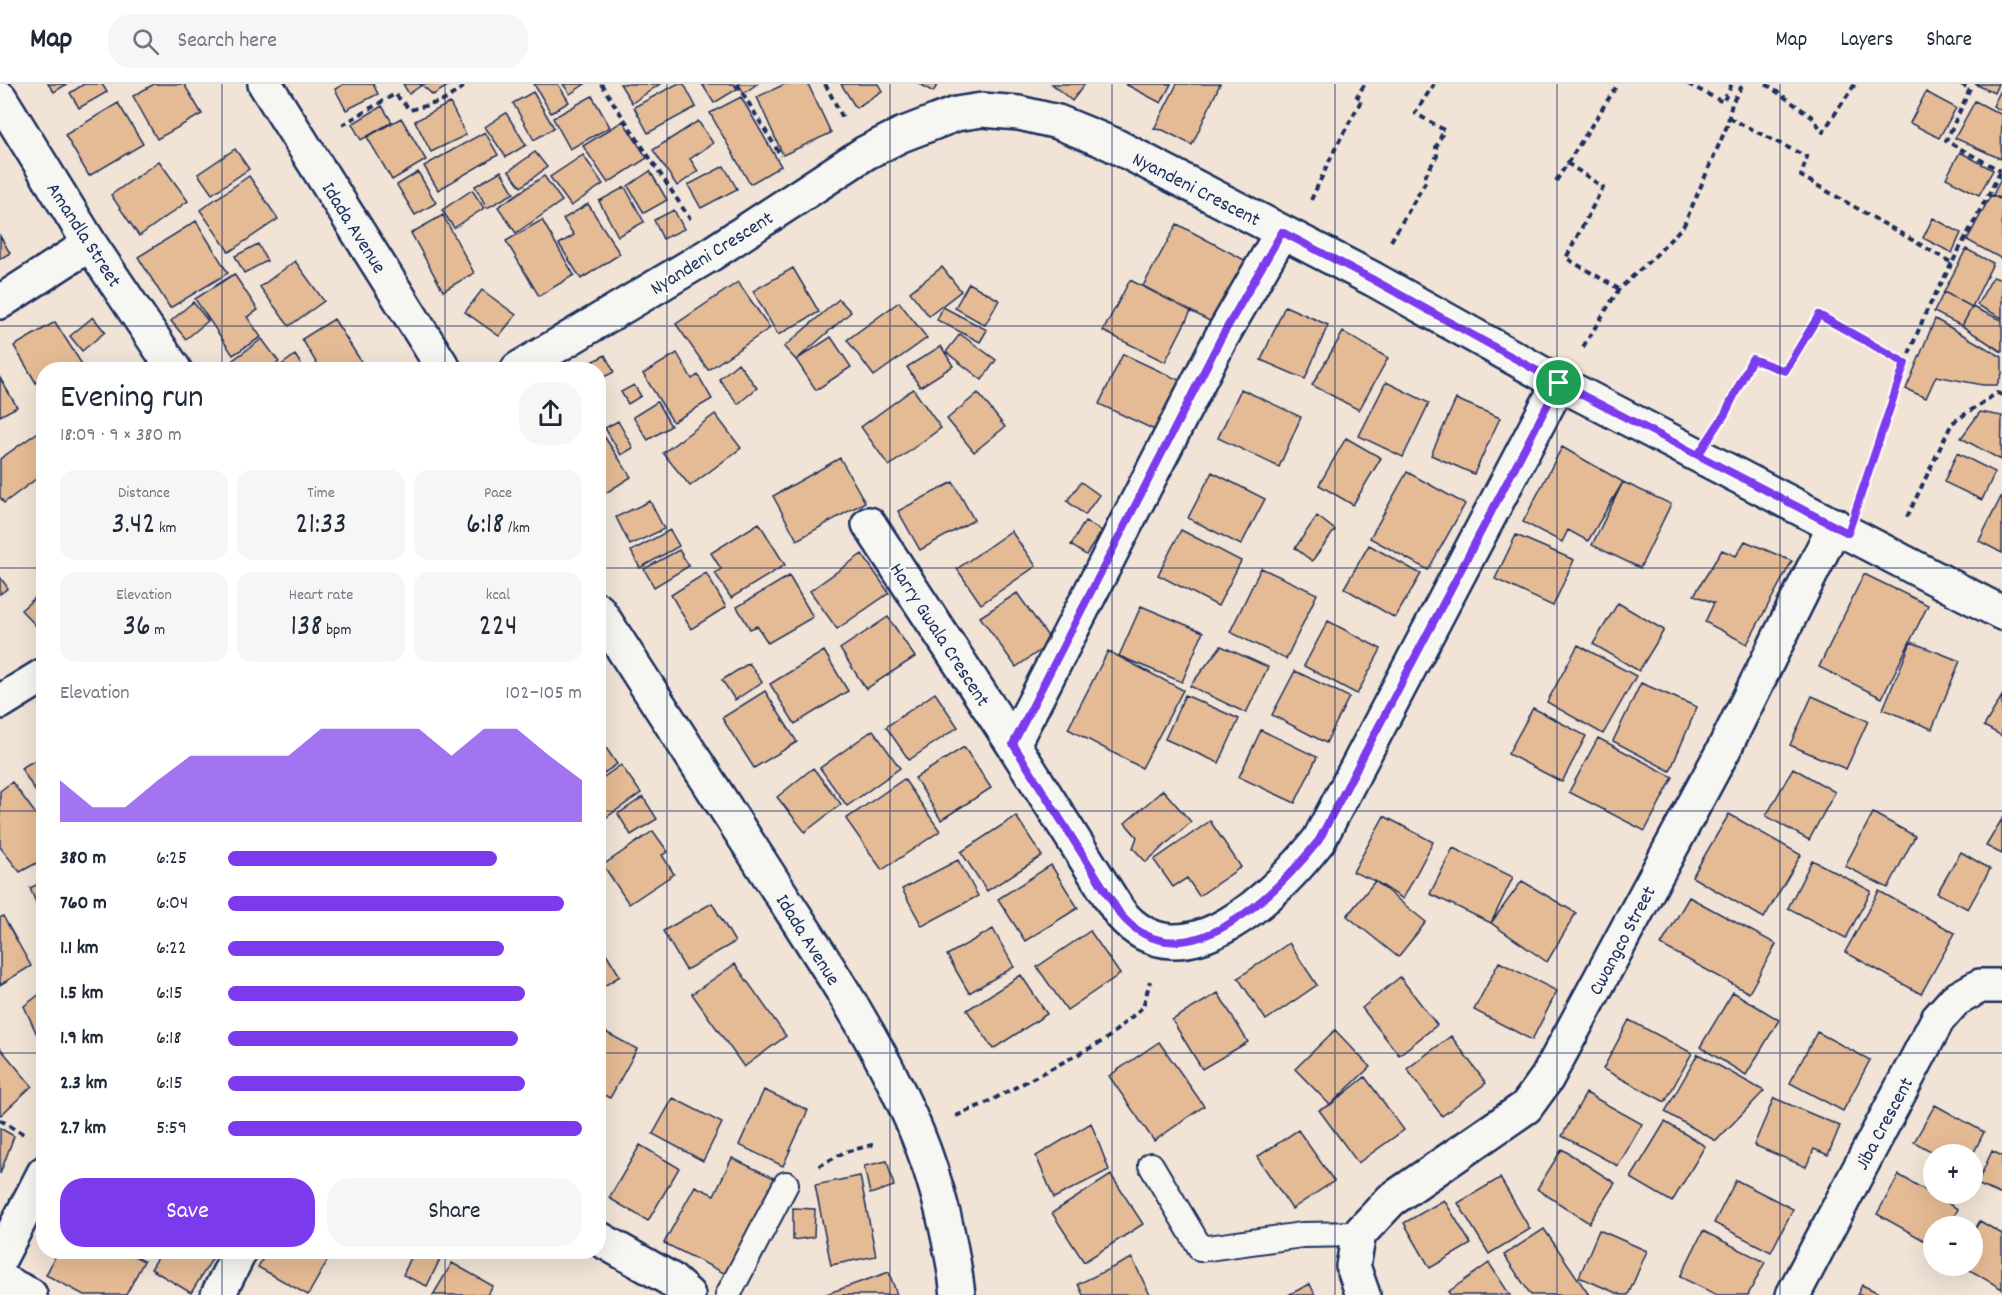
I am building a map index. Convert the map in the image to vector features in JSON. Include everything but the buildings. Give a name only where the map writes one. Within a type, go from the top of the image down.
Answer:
[{"type":"street","name":"Idada Avenue","points":[[265,84],[440,362]]},
{"type":"street","name":"Nyandeni Crescent","points":[[530,362],[711,254],[865,153],[901,135],[956,114],[983,97],[1019,113],[1058,122],[1112,144],[1372,279],[1559,383],[2002,613]]},
{"type":"street","name":"Amandla Street","points":[[0,98],[90,244],[169,362]]},
{"type":"street","points":[[1013,744],[1221,338],[1288,235]]},
{"type":"street","points":[[0,302],[90,244]]},
{"type":"street","name":"Harry Gwala Crescent","points":[[869,524],[1013,744],[1120,914],[1129,924],[1145,935],[1161,941],[1181,942],[1208,936],[1239,917],[1297,869],[1319,840],[1559,383]]},
{"type":"street","name":"Cwangco Street","points":[[1359,1234],[1391,1200],[1526,1107],[1547,1078],[1842,529]]},
{"type":"street","name":"Idada Avenue","points":[[606,622],[828,967],[873,1043],[917,1132],[933,1180],[956,1274],[958,1295]]},
{"type":"street","points":[[0,702],[36,680]]},
{"type":"street","name":"Jiba Crescent","points":[[1793,1295],[1938,1019],[1955,1000],[1980,986],[2002,986]]},
{"type":"street","points":[[0,1258],[36,1188]]},
{"type":"street","points":[[1359,1234],[1353,1266],[1363,1295]]},
{"type":"street","points":[[606,1243],[670,1279],[688,1295]]},
{"type":"street","points":[[218,1295],[236,1259]]},
{"type":"lane","points":[[1151,1165],[1201,1249],[1302,1235],[1359,1234]]},
{"type":"lane","points":[[728,1295],[786,1184]]},
{"type":"path","points":[[305,147],[395,93],[410,110],[443,101],[468,84]]},
{"type":"path","points":[[601,84],[661,173],[711,254]]},
{"type":"path","points":[[737,84],[762,122],[802,194]]},
{"type":"path","points":[[1288,235],[1362,99],[1357,96],[1365,84]]},
{"type":"path","points":[[1372,279],[1399,226],[1426,181],[1425,176],[1437,156],[1436,147],[1444,130],[1415,113],[1434,84]]},
{"type":"path","points":[[1556,181],[1618,84]]},
{"type":"path","points":[[1688,84],[1723,102],[1732,84]]},
{"type":"path","points":[[1559,383],[1619,289],[1684,225],[1727,126],[1732,104],[1743,84]]},
{"type":"path","points":[[1766,84],[1812,117],[1823,132],[1855,84]]},
{"type":"path","points":[[1842,529],[1926,312],[2001,170],[1946,141],[1970,88],[1960,84]]},
{"type":"path","points":[[1729,118],[1807,156],[1801,176],[1952,263]]},
{"type":"path","points":[[1567,163],[1603,187],[1566,258],[1619,289]]},
{"type":"path","points":[[1698,455],[1725,414],[1752,359],[1785,371],[1819,315],[1905,363]]},
{"type":"path","points":[[1890,554],[1952,423],[1997,393],[2002,395]]},
{"type":"path","points":[[786,1184],[845,1152],[917,1132],[986,1103],[1105,1040],[1143,1007],[1161,941]]},
{"type":"path","points":[[0,1120],[34,1140]]},
{"type":"route","points":[[1559,383],[1372,279],[1282,232],[1221,338],[1013,744],[1120,914],[1129,924],[1145,935],[1161,941],[1181,942],[1208,936],[1239,917],[1297,869],[1319,840],[1559,383],[1848,533],[1905,363],[1819,315],[1785,371],[1752,359],[1725,414],[1698,455],[1559,383]]}]
